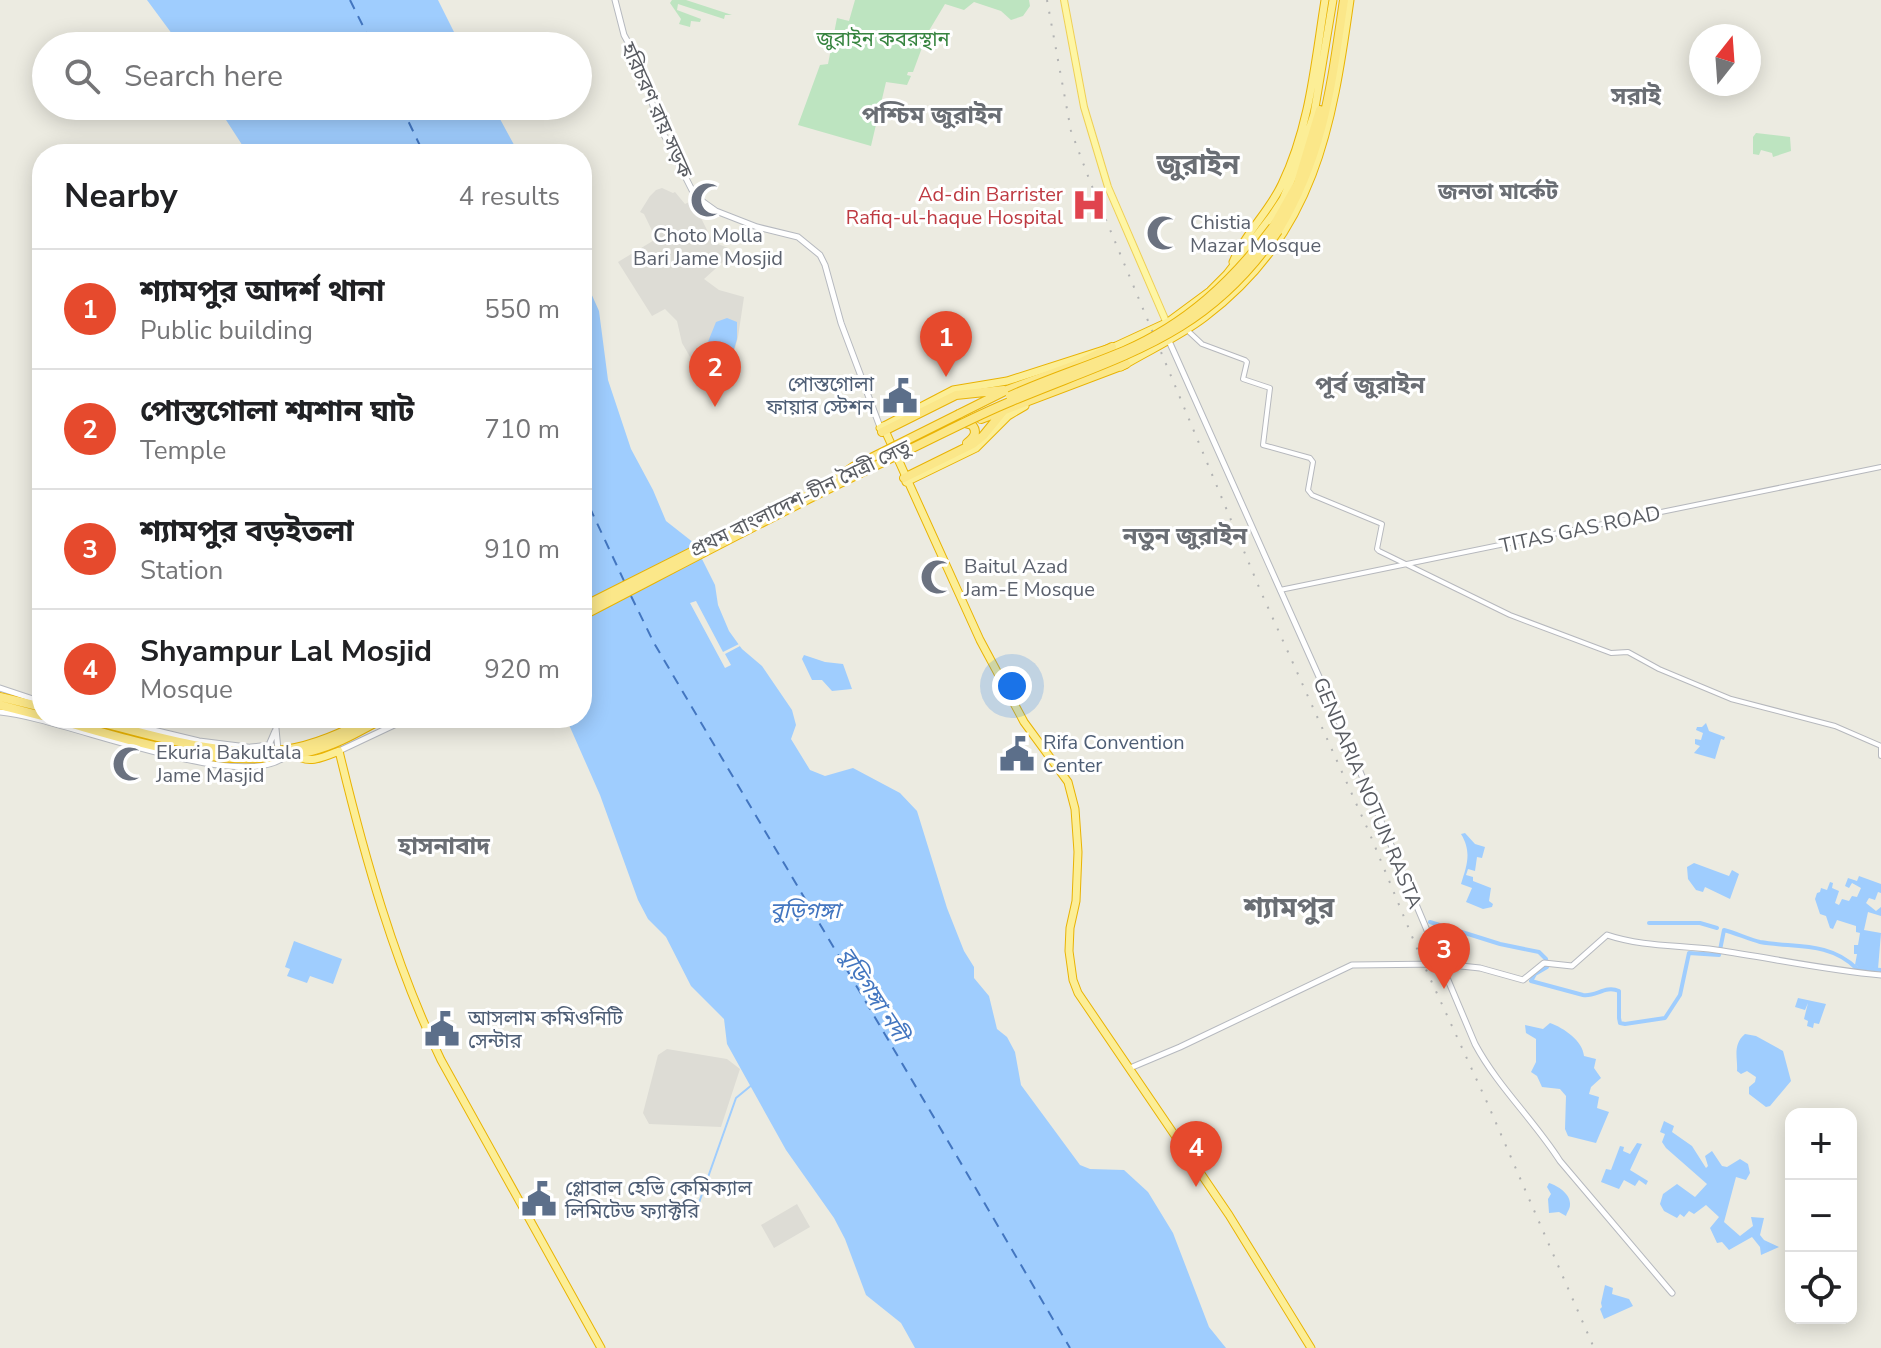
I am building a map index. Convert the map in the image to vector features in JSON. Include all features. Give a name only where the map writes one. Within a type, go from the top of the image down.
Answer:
[{"type":"highway","points":[[1230,271],[1241,245],[1276,197],[1291,164],[1306,115],[1325,0]]},
{"type":"highway","points":[[883,430],[956,395],[1007,390],[1075,365],[1168,322],[1197,303],[1230,271],[1271,217],[1289,185],[1307,139],[1338,0]]},
{"type":"highway","points":[[905,477],[973,444],[1007,405],[1126,356],[1176,331],[1228,290],[1250,268],[1294,203],[1315,156],[1328,101],[1338,0]]},
{"type":"highway","points":[[905,477],[976,448],[1019,408],[1126,364],[1188,330],[1230,296],[1261,264],[1285,233],[1318,165],[1330,120],[1352,0]]},
{"type":"highway","points":[[1318,48],[1324,56]]},
{"type":"highway","points":[[592,611],[834,484],[1019,392],[1124,351],[1173,325],[1202,305],[1275,229]]},
{"type":"highway","points":[[883,430],[953,390],[1007,381],[1112,347]]},
{"type":"highway","points":[[964,420],[1126,364]]},
{"type":"highway","points":[[964,420],[1007,390],[1019,392]]},
{"type":"highway","points":[[883,430],[956,400],[961,404],[964,420],[975,432],[970,441],[905,477]]},
{"type":"highway","points":[[883,430],[1007,690],[1024,722],[1068,782],[1075,809],[1078,852],[1076,901],[1069,940],[1073,980],[1095,1021],[1229,1215],[1311,1348]]},
{"type":"highway","name":"প্রথম বাংলাদেশ-চীন মৈত্রী সেতু","points":[[592,602],[834,484]]},
{"type":"highway","points":[[0,697],[32,703]]},
{"type":"highway","points":[[0,705],[32,713]]},
{"type":"highway","points":[[91,728],[208,757],[244,760],[291,755],[332,744],[359,728]]},
{"type":"highway","points":[[126,728],[239,752],[278,750],[309,744],[359,728]]},
{"type":"highway","points":[[291,755],[311,760],[339,751],[389,929],[428,1032],[601,1348]]},
{"type":"main road","name":"হরিচরণ রায় সড়ক","points":[[615,0],[623,33],[640,64],[659,125],[695,196],[716,211],[757,227],[798,237],[820,255],[841,323],[883,430]]},
{"type":"main road","points":[[1064,0],[1084,107],[1108,187],[1168,322],[1169,341]]},
{"type":"main road","name":"GENDARIA NOTUN RASTA","points":[[1169,341],[1475,1044],[1491,1072],[1546,1138],[1560,1161],[1672,1293]]},
{"type":"main road","points":[[0,688],[32,701]]},
{"type":"main road","points":[[0,712],[32,720]]},
{"type":"main road","points":[[65,728],[203,762],[258,766],[291,755]]},
{"type":"main road","points":[[145,728],[199,741],[264,751]]},
{"type":"main road","points":[[339,751],[388,728]]},
{"type":"main road","points":[[250,747],[269,745],[275,731]]},
{"type":"main road","points":[[275,731],[278,750]]},
{"type":"main road","points":[[1130,1068],[1352,965],[1442,964],[1480,968],[1523,980],[1547,963],[1572,966],[1607,935],[1670,948],[1725,951],[1881,975]]},
{"type":"street","points":[[1168,322],[1188,330],[1202,344],[1247,362],[1243,379],[1270,388],[1263,445],[1288,450],[1312,460],[1308,490],[1312,495],[1382,524],[1377,549],[1510,615],[1611,653],[1628,652],[1659,669],[1731,699],[1835,726],[1881,746],[1881,756]]},
{"type":"street","name":"TITAS GAS ROAD","points":[[1280,590],[1881,467]]},
{"type":"shaded area","points":[[662,188],[675,192],[685,204],[694,200],[708,212],[701,218],[713,242],[728,248],[724,261],[704,279],[719,290],[744,297],[728,373],[721,379],[713,380],[700,374],[682,343],[677,321],[665,309],[652,316],[618,262],[656,239],[644,214],[640,212],[650,196]]},
{"type":"shaded area","points":[[667,1049],[727,1059],[740,1069],[721,1127],[649,1124],[643,1113],[658,1055]]},
{"type":"shaded area","points":[[797,1204],[810,1227],[774,1248],[761,1225]]},
{"type":"green space","points":[[672,0],[686,0],[732,15],[725,15],[724,19],[678,4],[677,10],[701,19],[700,22],[691,21],[690,27],[679,24],[681,19],[670,3]]},
{"type":"green space","name":"জুরাইন কবরস্থান","points":[[855,0],[1029,0],[1030,6],[1023,16],[1011,20],[1001,11],[974,2],[964,10],[945,4],[927,34],[913,72],[908,72],[907,75],[911,76],[907,85],[886,82],[871,146],[798,125],[820,65],[828,64],[837,18],[849,21]]},
{"type":"green space","points":[[1756,133],[1790,137],[1791,151],[1773,157],[1772,153],[1761,150],[1759,155],[1753,154],[1753,137]]},
{"type":"water","points":[[147,0],[438,0],[454,32],[171,32]]},
{"type":"water","points":[[226,120],[501,120],[514,144],[242,144]]},
{"type":"water","name":"বুড়িগঙ্গা","points":[[592,295],[599,311],[608,380],[631,449],[666,521],[694,543],[715,585],[718,605],[729,631],[742,649],[762,666],[792,710],[796,725],[791,739],[810,770],[825,776],[853,768],[900,793],[917,811],[947,908],[964,951],[974,967],[974,978],[989,996],[997,1029],[1007,1037],[1015,1052],[1021,1085],[1080,1165],[1090,1169],[1124,1170],[1148,1192],[1173,1233],[1209,1327],[1226,1348],[915,1348],[901,1323],[866,1295],[834,1218],[786,1150],[727,1044],[724,1019],[691,986],[666,937],[648,919],[638,900],[600,795],[570,728],[592,728]]},
{"type":"water","points":[[727,318],[737,322],[737,339],[727,373],[713,379],[700,373],[699,364],[716,322]]},
{"type":"water","points":[[804,655],[843,664],[852,689],[832,691],[822,680],[812,680],[802,659]]},
{"type":"water","points":[[1706,723],[1709,731],[1725,737],[1721,739],[1715,759],[1694,753],[1700,746],[1695,744],[1695,739],[1701,740],[1703,733],[1696,730],[1697,727]]},
{"type":"water","points":[[1465,833],[1475,844],[1485,847],[1482,858],[1477,857],[1475,871],[1468,869],[1466,875],[1491,888],[1489,901],[1492,907],[1483,909],[1466,902],[1472,888],[1461,884],[1467,859],[1461,834]]},
{"type":"water","points":[[1694,863],[1729,876],[1732,870],[1739,874],[1730,899],[1705,887],[1703,892],[1696,890],[1688,879],[1687,867]]},
{"type":"water","points":[[1859,876],[1881,884],[1881,893],[1878,892],[1875,900],[1869,898],[1866,903],[1876,911],[1881,907],[1881,916],[1868,912],[1864,930],[1881,933],[1878,969],[1855,965],[1857,954],[1854,954],[1854,945],[1858,945],[1860,933],[1856,932],[1856,926],[1837,920],[1833,929],[1830,928],[1826,916],[1820,914],[1815,899],[1821,888],[1827,890],[1830,882],[1833,883],[1832,888],[1839,891],[1835,903],[1839,905],[1842,899],[1849,901],[1852,896],[1857,897],[1861,888],[1852,883],[1849,888],[1845,886],[1848,878],[1857,881]]},
{"type":"water","points":[[294,941],[342,959],[333,984],[310,976],[307,983],[287,976],[290,969],[285,967]]},
{"type":"water","points":[[1798,998],[1826,1004],[1819,1024],[1814,1023],[1813,1028],[1807,1026],[1808,1021],[1804,1019],[1808,1003],[1805,1010],[1795,1007]]},
{"type":"water","points":[[1550,1023],[1572,1036],[1584,1056],[1596,1059],[1594,1068],[1601,1078],[1591,1087],[1589,1094],[1599,1097],[1597,1108],[1609,1112],[1596,1143],[1568,1136],[1565,1129],[1566,1096],[1560,1089],[1542,1087],[1537,1076],[1531,1072],[1536,1062],[1536,1039],[1526,1033],[1525,1025],[1543,1029]]},
{"type":"water","points":[[1745,1034],[1756,1036],[1783,1051],[1791,1081],[1770,1106],[1766,1107],[1749,1094],[1749,1087],[1756,1077],[1747,1071],[1741,1074],[1737,1071],[1737,1047]]},
{"type":"water","points":[[1664,1121],[1674,1126],[1672,1132],[1692,1146],[1706,1168],[1705,1156],[1712,1151],[1722,1166],[1727,1167],[1740,1159],[1748,1164],[1750,1173],[1746,1180],[1736,1177],[1724,1222],[1740,1236],[1753,1226],[1751,1217],[1764,1218],[1760,1235],[1779,1247],[1761,1255],[1760,1247],[1752,1237],[1729,1250],[1722,1242],[1717,1243],[1710,1228],[1719,1217],[1706,1205],[1694,1214],[1689,1211],[1684,1217],[1680,1214],[1677,1218],[1664,1211],[1660,1204],[1663,1194],[1677,1184],[1695,1197],[1707,1184],[1666,1148],[1662,1142],[1665,1134],[1660,1132]]},
{"type":"water","points":[[1637,1143],[1642,1144],[1630,1170],[1648,1181],[1646,1185],[1639,1180],[1635,1186],[1624,1180],[1619,1189],[1601,1182],[1606,1169],[1611,1170],[1620,1146],[1630,1154]]},
{"type":"water","points":[[1549,1183],[1560,1188],[1568,1197],[1570,1206],[1566,1216],[1559,1212],[1549,1213]]},
{"type":"water","points":[[1605,1285],[1613,1288],[1612,1294],[1629,1299],[1633,1306],[1604,1319],[1600,1309]]},
{"type":"pier","points":[[696,601],[723,652],[740,646],[725,654],[731,665],[725,668],[690,603]]},
{"type":"waterway","points":[[1430,922],[1500,944],[1539,952],[1546,959],[1547,967],[1535,974],[1531,981],[1583,995],[1609,989],[1619,991],[1619,1018],[1620,1023],[1625,1024],[1665,1018],[1680,995],[1689,953],[1719,955],[1724,930]]},
{"type":"waterway","points":[[1649,923],[1700,923],[1717,928]]},
{"type":"waterway","points":[[1724,930],[1760,942],[1822,949],[1845,959],[1856,968],[1881,970]]},
{"type":"waterway","points":[[672,1205],[695,1214],[736,1098],[753,1084]]},
{"type":"ferry route","points":[[350,0],[366,32]]},
{"type":"ferry route","points":[[408,120],[419,144]]},
{"type":"ferry route","points":[[592,512],[625,583]]},
{"type":"ferry route","points":[[631,596],[654,643],[1070,1348]]},
{"type":"railway","points":[[1047,0],[1071,131],[1091,184],[1261,592],[1594,1348]]},
{"type":"place","name":"Choto Molla Bari Jame Mosjid","points":[[708,200]]},
{"type":"place","name":"Ad-din Barrister Rafiq-ul-haque Hospital","points":[[1089,205]]},
{"type":"place","name":"Chistia Mazar Mosque","points":[[1164,233]]},
{"type":"place","name":"শ্যামপুর আদর্শ থানা","points":[[946,377]]},
{"type":"place","name":"পোস্তগোলা ফায়ার স্টেশন","points":[[900,396]]},
{"type":"place","name":"পোস্তগোলা শ্মশান ঘাট","points":[[715,407]]},
{"type":"place","name":"Baitul Azad Jam-E Mosque","points":[[938,577]]},
{"type":"place","name":"Rifa Convention Center","points":[[1017,754]]},
{"type":"place","name":"Ekuria Bakultala Jame Masjid","points":[[130,764]]},
{"type":"place","name":"শ্যামপুর বড়ইতলা","points":[[1444,989]]},
{"type":"place","name":"আসলাম কমিওনিটি সেন্টার","points":[[442,1029]]},
{"type":"place","name":"Shyampur Lal Mosjid","points":[[1196,1187]]},
{"type":"place","name":"গ্লোবাল হেভি কেমিক্যাল লিমিটেড ফ্যাক্টরি","points":[[539,1199]]},
{"type":"district","name":"সরাই","points":[[1636,96]]},
{"type":"district","name":"পশ্চিম জুরাইন","points":[[932,115]]},
{"type":"district","name":"জুরাইন","points":[[1198,164]]},
{"type":"district","name":"জনতা মার্কেট","points":[[1498,191]]},
{"type":"district","name":"পূর্ব জুরাইন","points":[[1370,385]]},
{"type":"district","name":"নতুন জুরাইন","points":[[1185,536]]},
{"type":"district","name":"হাসনাবাদ","points":[[444,846]]},
{"type":"district","name":"শ্যামপুর","points":[[1289,907]]},
{"type":"water label","name":"বুড়িগঙ্গা নদী","points":[[874,994]]}]
